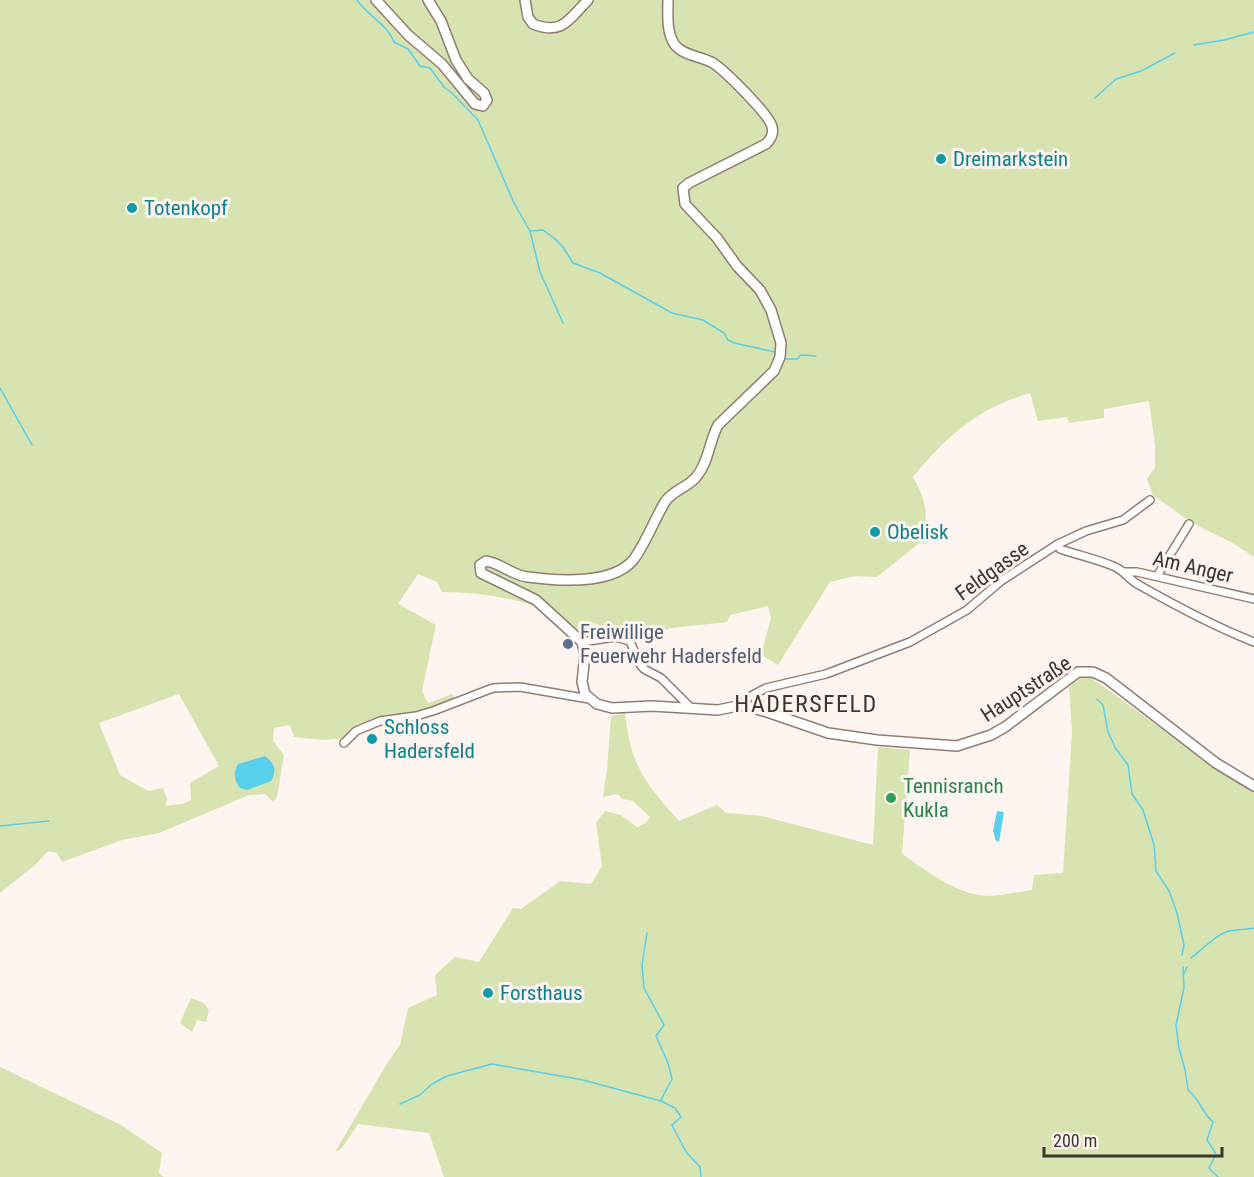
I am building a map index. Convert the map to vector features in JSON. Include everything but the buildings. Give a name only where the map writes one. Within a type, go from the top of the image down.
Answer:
[{"type":"street","points":[[376,0],[408,34],[442,64],[475,104],[483,106],[487,100],[484,93],[468,79],[456,60],[441,21],[428,0]]},
{"type":"street","points":[[525,0],[528,17],[533,24],[550,28],[561,27],[571,21],[588,0]]},
{"type":"street","points":[[589,699],[583,689],[585,654],[582,642],[536,600],[484,576],[479,569],[480,565],[486,561],[514,574],[543,579],[586,579],[621,570],[633,560],[666,500],[700,473],[708,458],[712,437],[718,425],[774,371],[780,357],[781,343],[778,329],[760,291],[737,266],[717,238],[685,204],[683,195],[683,188],[689,183],[766,144],[772,136],[772,127],[764,113],[721,69],[706,59],[676,47],[669,29],[668,0]]},
{"type":"street","points":[[1058,544],[1086,531],[1123,520],[1150,500]]},
{"type":"street","points":[[1157,576],[1189,524]]},
{"type":"street","name":"Feldgasse","points":[[742,705],[749,697],[766,688],[842,669],[898,648],[936,629],[967,610],[1001,580],[1058,544],[1060,549],[1114,566],[1124,572],[1134,583],[1187,612],[1254,642]]},
{"type":"street","name":"Am Anger","points":[[1124,572],[1157,576],[1254,599]]},
{"type":"street","points":[[582,642],[609,637],[630,641],[644,669],[661,678],[690,707]]},
{"type":"street","name":"Hauptstraße","points":[[589,699],[612,708],[652,706],[718,710],[742,705],[828,733],[877,740],[957,746],[991,735],[1005,727],[1078,672],[1093,672],[1106,678],[1216,763],[1254,786]]},
{"type":"street","points":[[344,743],[356,731],[380,722],[425,714],[493,688],[520,687],[589,699]]},
{"type":"green space","points":[[0,0],[1254,0],[1254,557],[1231,542],[1192,523],[1153,495],[1147,479],[1155,467],[1155,445],[1149,401],[1104,409],[1104,418],[1069,423],[1067,417],[1038,421],[1030,393],[1011,399],[979,415],[938,449],[913,477],[925,507],[926,522],[923,540],[877,577],[855,576],[830,582],[778,665],[761,655],[771,618],[768,606],[730,615],[727,622],[671,628],[638,641],[622,635],[621,631],[624,629],[619,627],[600,625],[600,632],[598,632],[598,624],[579,622],[577,631],[552,607],[550,611],[497,597],[442,592],[437,582],[418,574],[398,604],[436,625],[422,691],[428,703],[452,694],[455,699],[417,713],[357,727],[344,738],[323,740],[294,737],[290,725],[274,728],[273,741],[284,755],[277,797],[273,802],[265,794],[249,795],[159,833],[122,840],[62,862],[57,853],[48,851],[35,865],[0,893]],"holes":[[[179,694],[219,766],[190,783],[191,800],[182,804],[165,806],[167,799],[163,788],[148,791],[120,775],[99,723]]]},
{"type":"green space","points":[[1086,674],[1212,765],[1254,788],[1254,1177],[444,1177],[429,1133],[358,1124],[342,1148],[335,1152],[400,1045],[408,1008],[437,995],[435,975],[455,957],[479,962],[513,908],[521,909],[560,881],[591,884],[602,866],[596,823],[605,811],[621,815],[637,827],[646,823],[650,817],[633,801],[622,799],[618,794],[603,797],[611,716],[625,713],[631,747],[641,772],[648,784],[679,821],[717,805],[726,813],[762,816],[873,845],[878,747],[910,750],[902,854],[952,886],[986,896],[1032,890],[1034,875],[1063,873],[1072,732],[1069,687]]},
{"type":"green space","points":[[191,998],[204,1003],[209,1010],[206,1022],[197,1020],[192,1032],[180,1023]]},
{"type":"green space","points":[[0,1067],[121,1125],[162,1153],[159,1173],[164,1177],[0,1177]]},
{"type":"water","points":[[265,756],[274,767],[271,781],[247,790],[240,788],[235,776],[238,764]]},
{"type":"water","points":[[997,811],[1004,812],[999,842],[996,841],[993,831]]},
{"type":"waterway","points":[[357,0],[387,30],[394,42],[408,49],[420,66],[430,68],[444,87],[478,120],[514,203],[530,231],[540,272],[563,323]]},
{"type":"waterway","points":[[1194,45],[1254,32]]},
{"type":"waterway","points":[[1095,98],[1116,79],[1141,71],[1175,53]]},
{"type":"waterway","points":[[531,231],[543,230],[563,247],[573,263],[600,273],[672,313],[703,320],[724,333],[728,340],[734,343],[775,352]]},
{"type":"waterway","points":[[784,359],[797,359],[801,355],[816,356]]},
{"type":"waterway","points":[[0,388],[32,445]]},
{"type":"waterway","points":[[1097,699],[1103,705],[1108,732],[1116,749],[1128,765],[1132,794],[1143,810],[1154,845],[1156,871],[1169,891],[1177,913],[1184,945],[1182,955]]},
{"type":"waterway","points":[[0,826],[49,821]]},
{"type":"waterway","points":[[1191,958],[1221,934],[1232,930],[1254,928]]},
{"type":"waterway","points":[[647,933],[642,965],[644,988],[664,1025],[656,1036],[668,1063],[672,1079],[661,1100]]},
{"type":"waterway","points":[[1183,967],[1184,988],[1176,1025],[1179,1048],[1188,1090],[1213,1122],[1207,1140],[1216,1154],[1209,1168],[1218,1177]]},
{"type":"waterway","points":[[1184,974],[1187,967]]},
{"type":"waterway","points":[[400,1104],[420,1095],[432,1084],[447,1076],[492,1064],[583,1080],[661,1101],[675,1108],[681,1117],[672,1125],[686,1152],[700,1167],[701,1177]]},
{"type":"place","name":"Dreimarkstein","points":[[941,159]]},
{"type":"place","name":"Totenkopf","points":[[132,208]]},
{"type":"place","name":"Obelisk","points":[[875,532]]},
{"type":"place","name":"Freiwillige Feuerwehr Hadersfeld","points":[[568,644]]},
{"type":"place","name":"Schloss Hadersfeld","points":[[372,739]]},
{"type":"place","name":"Tennisranch Kukla","points":[[891,798]]},
{"type":"place","name":"Forsthaus","points":[[488,993]]},
{"type":"district","name":"HADERSFELD","points":[[806,704]]}]
